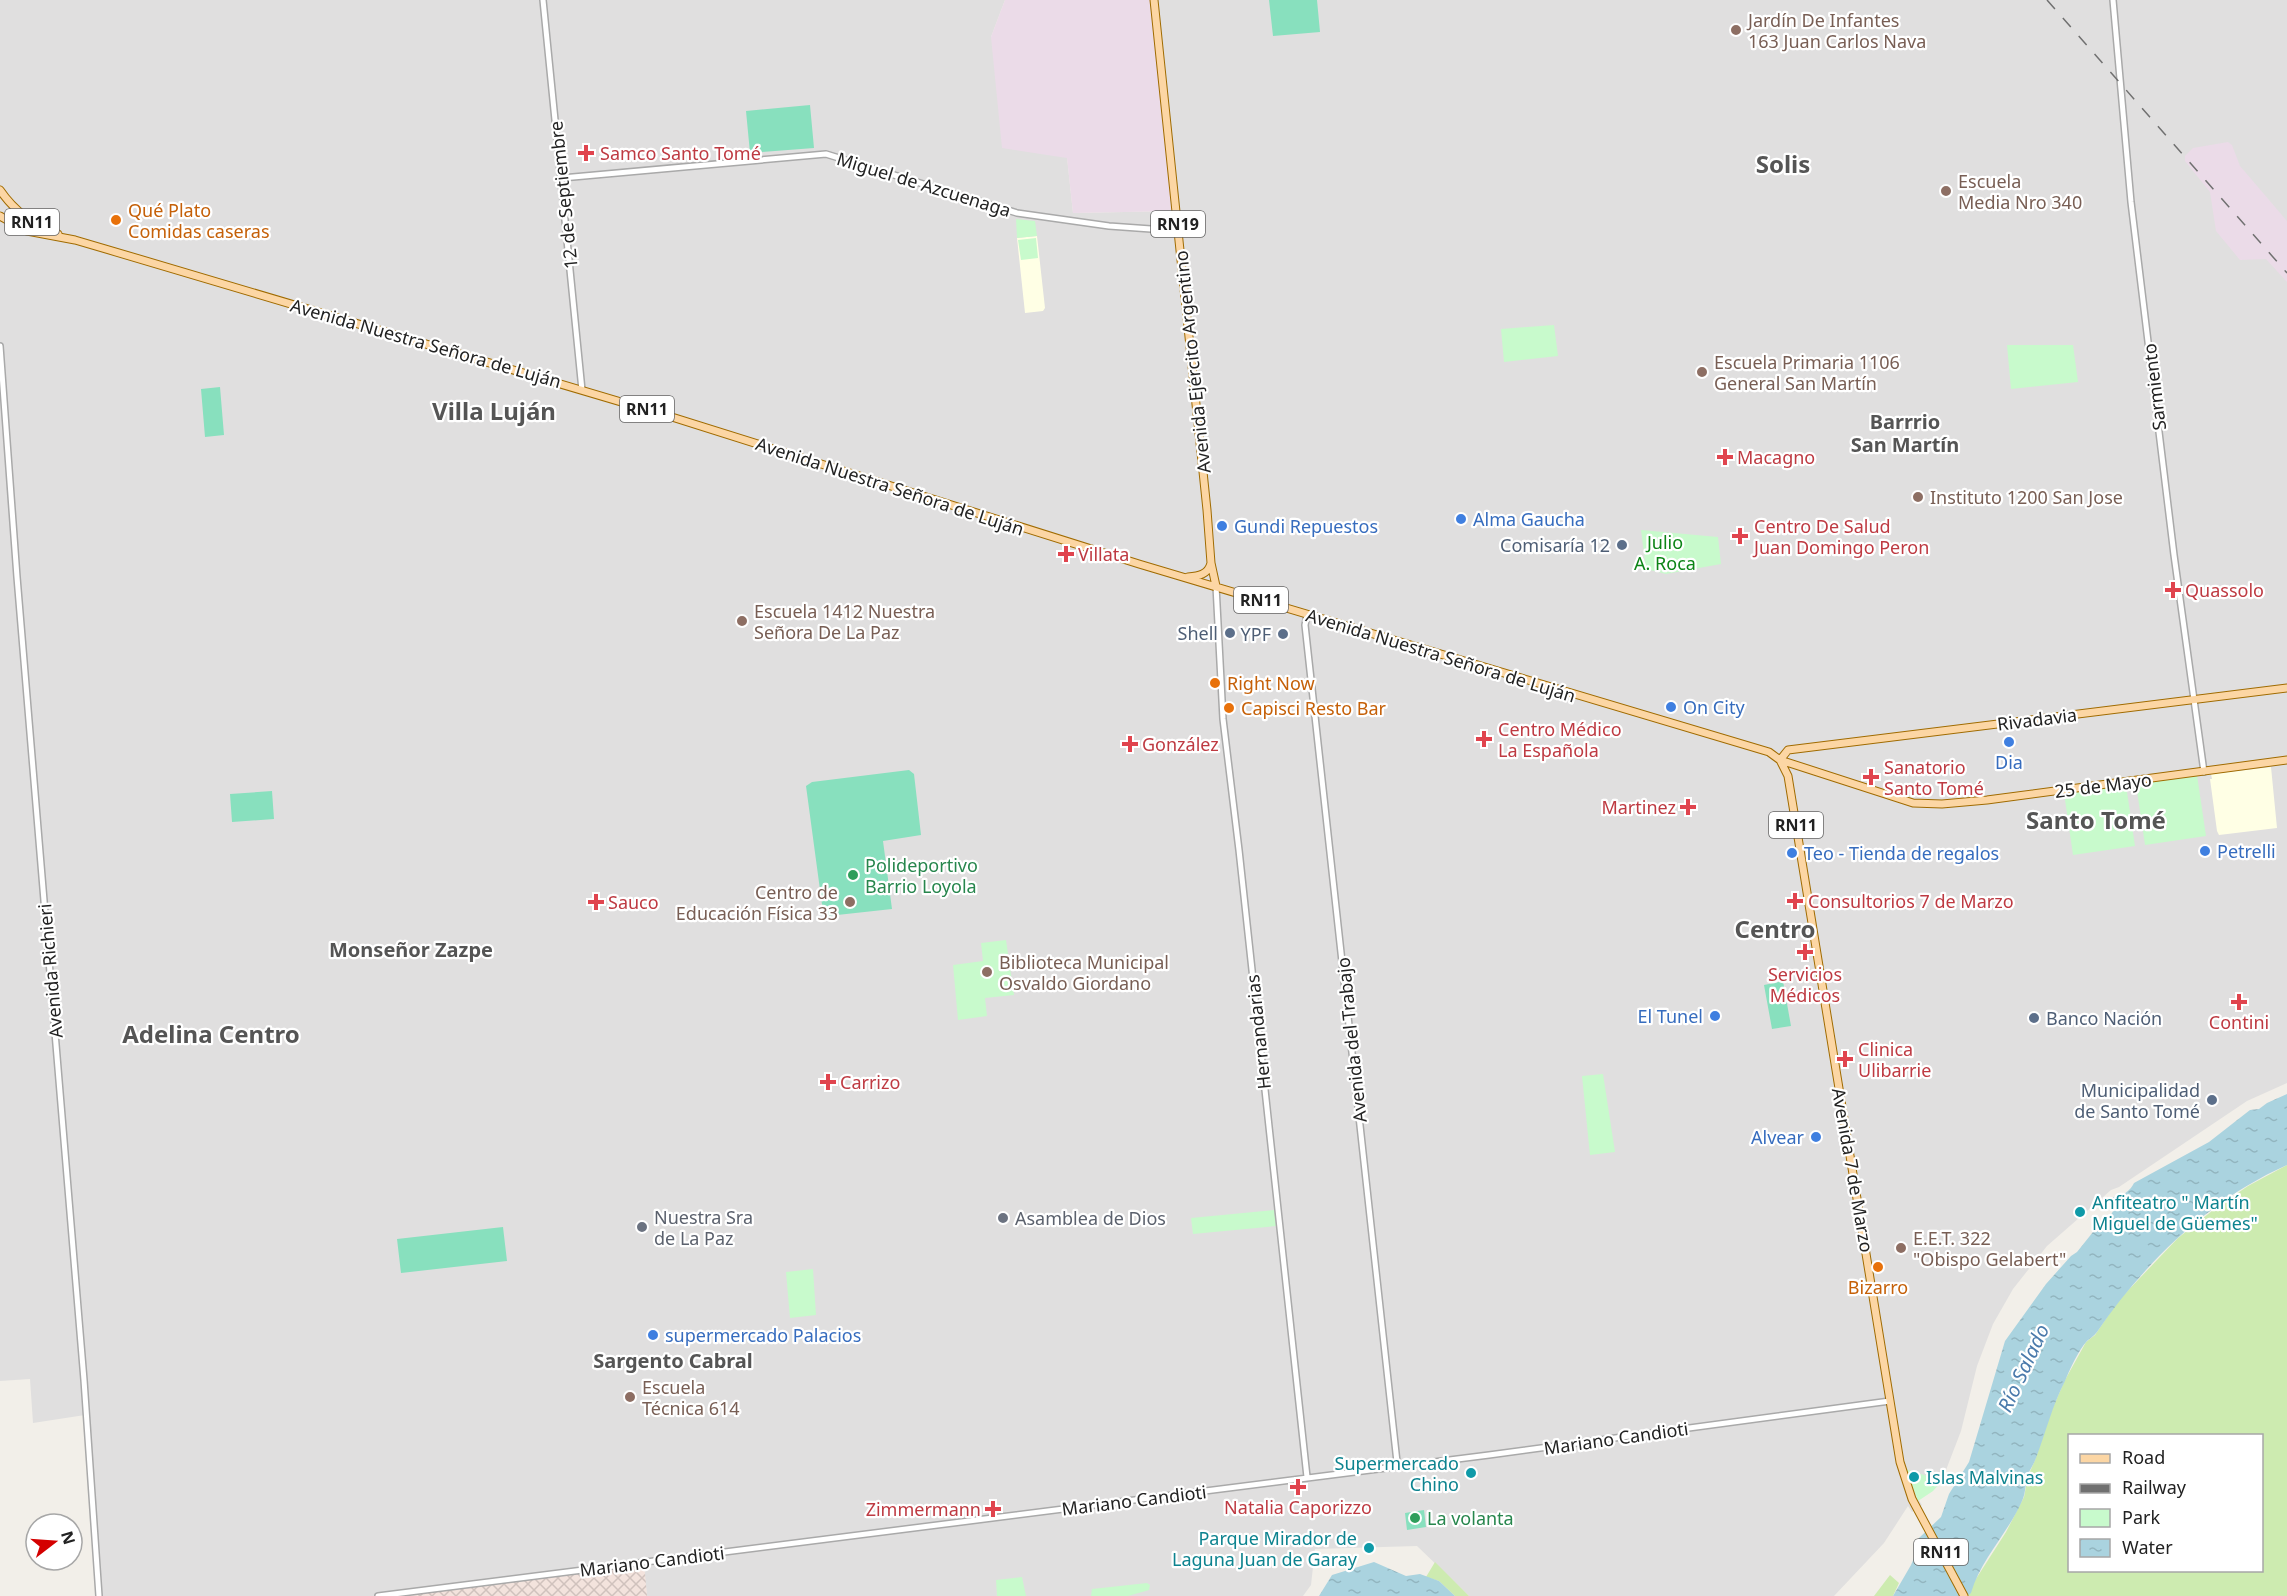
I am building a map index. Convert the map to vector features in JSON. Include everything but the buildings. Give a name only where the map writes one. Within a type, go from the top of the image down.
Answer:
[{"type":"main road","name":"Avenida Ejército Argentino","points":[[1154,0],[1211,563],[1216,586]]},
{"type":"main road","name":"RN11","points":[[0,190],[15,210],[42,227],[75,240]]},
{"type":"main road","name":"RN11","points":[[2,218],[14,218],[15,210]]},
{"type":"main road","name":"Avenida Nuestra Señora de Luján","points":[[2,218],[36,234],[75,240],[582,390],[952,507],[1769,752],[1780,760]]},
{"type":"main road","name":"Avenida Ejército Argentino","points":[[1207,510],[1216,568],[1216,586]]},
{"type":"main road","points":[[1185,577],[1203,574],[1210,568],[1211,563]]},
{"type":"main road","name":"Rivadavia","points":[[1780,760],[1788,750],[2287,688]]},
{"type":"main road","name":"25 de Mayo","points":[[1780,760],[1904,801],[1925,804],[1987,800],[2287,760]]},
{"type":"main road","name":"Avenida 7 de Marzo","points":[[1780,760],[1788,776],[1901,1466],[1917,1508],[1964,1596]]},
{"type":"street","name":"12 de Septiembre","points":[[543,0],[582,390]]},
{"type":"street","name":"Sarmiento","points":[[2113,0],[2132,202],[2204,772]]},
{"type":"street","name":"Miguel de Azcuenaga","points":[[562,178],[826,154],[1017,213],[1109,226],[1179,231]]},
{"type":"street","name":"Avenida Richieri","points":[[0,346],[33,783],[84,1380],[99,1596]]},
{"type":"street","name":"Hernandarias","points":[[1216,586],[1226,752],[1239,850],[1308,1477]]},
{"type":"street","name":"Avenida del Trabajo","points":[[1307,615],[1305,624],[1358,1091],[1396,1466]]},
{"type":"street","name":"Mariano Candioti","points":[[378,1596],[1890,1401]]},
{"type":"shaded area","points":[[0,0],[1005,0],[991,37],[1067,157],[1073,213],[1177,211],[1154,0],[2287,0],[2287,1083],[2247,1101],[2119,1187],[2111,1190],[2047,1246],[2013,1289],[1993,1324],[1977,1366],[1961,1431],[1946,1470],[1936,1483],[1918,1499],[1922,1505],[1912,1512],[1908,1506],[1884,1543],[1834,1596],[1469,1596],[1417,1546],[1315,1549],[1311,1585],[1303,1596],[647,1596],[643,1562],[373,1596],[99,1596],[85,1415],[33,1423],[30,1379],[0,1381]]},
{"type":"shaded area","points":[[1005,0],[1154,0],[1177,211],[1073,213],[1067,158],[1002,148],[991,37]]},
{"type":"shaded area","points":[[2228,142],[2232,145],[2240,166],[2287,221],[2287,282],[2266,259],[2240,260],[2216,231],[2210,192],[2185,161],[2185,156],[2193,148]]},
{"type":"shaded area","points":[[1037,236],[1045,308],[1043,311],[1025,313],[1017,238]]},
{"type":"shaded area","points":[[2271,767],[2277,828],[2219,835],[2211,774]]},
{"type":"shaded area","points":[[644,1562],[647,1596],[387,1596]]},
{"type":"green space","points":[[1269,0],[1317,0],[1320,32],[1273,36]]},
{"type":"green space","points":[[810,105],[814,148],[750,153],[746,111]]},
{"type":"green space","points":[[1016,219],[1035,221],[1037,236],[1017,238]]},
{"type":"green space","points":[[1036,238],[1038,258],[1021,260],[1018,240]]},
{"type":"green space","points":[[1554,325],[1558,356],[1504,362],[1501,329]]},
{"type":"green space","points":[[2007,345],[2073,345],[2078,382],[2011,389]]},
{"type":"green space","points":[[220,387],[224,435],[205,437],[201,389]]},
{"type":"green space","name":"Julio A. Roca","points":[[1641,530],[1718,537],[1721,564],[1666,574],[1646,569]]},
{"type":"green space","name":"Polideportivo Barrio Loyola","points":[[909,770],[914,774],[921,835],[883,841],[892,909],[828,916],[823,912],[806,786],[812,782]]},
{"type":"green space","points":[[2197,775],[2206,836],[2145,845],[2136,784]]},
{"type":"green space","points":[[2126,785],[2135,846],[2073,855],[2064,793]]},
{"type":"green space","points":[[272,791],[274,819],[232,822],[230,794]]},
{"type":"green space","points":[[1006,940],[1014,995],[985,998],[987,1016],[958,1020],[953,965],[983,961],[981,943]]},
{"type":"green space","points":[[1783,981],[1791,1026],[1772,1029],[1764,985]]},
{"type":"green space","points":[[1603,1074],[1615,1152],[1590,1155],[1582,1076]]},
{"type":"green space","points":[[2287,1165],[2287,1596],[1965,1596],[2006,1532],[2024,1497],[2028,1476],[2050,1414],[2086,1342],[2095,1335],[2118,1301],[2178,1238],[2248,1186]]},
{"type":"green space","points":[[1274,1210],[1276,1226],[1193,1234],[1191,1218]]},
{"type":"green space","points":[[503,1227],[507,1261],[401,1273],[397,1239]]},
{"type":"green space","points":[[813,1269],[816,1315],[790,1318],[786,1272]]},
{"type":"green space","points":[[1906,1469],[1942,1481],[1933,1491],[1918,1501],[1910,1485]]},
{"type":"green space","name":"La volanta","points":[[1424,1510],[1426,1527],[1407,1530],[1405,1513]]},
{"type":"green space","points":[[1435,1562],[1469,1596],[1455,1596],[1439,1581],[1426,1577]]},
{"type":"green space","points":[[1890,1575],[1899,1583],[1893,1596],[1874,1596]]},
{"type":"green space","points":[[1022,1577],[1026,1596],[997,1596],[996,1580]]},
{"type":"green space","points":[[1147,1583],[1150,1585],[1149,1590],[1128,1596],[1091,1596],[1092,1589]]},
{"type":"water","name":"Río Salado","points":[[2287,1094],[2287,1165],[2231,1196],[2181,1235],[2157,1258],[2084,1345],[2074,1360],[2056,1400],[2028,1475],[2022,1501],[1981,1569],[1971,1593],[1967,1596],[1893,1596],[1911,1565],[1918,1549],[1919,1538],[1941,1517],[1949,1494],[1969,1462],[2005,1341],[2046,1284],[2097,1227],[2110,1217],[2114,1209],[2113,1197],[2123,1194],[2134,1183],[2209,1142],[2250,1110],[2259,1109]]},
{"type":"water","points":[[1374,1562],[1406,1576],[1420,1574],[1439,1581],[1455,1596],[1319,1596],[1332,1575]]},
{"type":"railway","points":[[2047,0],[2287,273]]},
{"type":"place","name":"Jardín De Infantes 163 Juan Carlos Nava","points":[[1736,30]]},
{"type":"place","name":"Samco Santo Tomé","points":[[586,153]]},
{"type":"place","name":"Escuela Media Nro 340","points":[[1946,191]]},
{"type":"place","name":"Qué Plato Comidas caseras","points":[[116,220]]},
{"type":"place","name":"Escuela Primaria 1106 General San Martín","points":[[1702,372]]},
{"type":"place","name":"Macagno","points":[[1725,457]]},
{"type":"place","name":"Instituto 1200 San Jose","points":[[1918,497]]},
{"type":"place","name":"Alma Gaucha","points":[[1461,519]]},
{"type":"place","name":"Gundi Repuestos","points":[[1222,526]]},
{"type":"place","name":"Centro De Salud Juan Domingo Peron","points":[[1740,536]]},
{"type":"place","name":"Comisaría 12","points":[[1622,545]]},
{"type":"place","name":"Villata","points":[[1066,554]]},
{"type":"place","name":"Quassolo","points":[[2173,590]]},
{"type":"place","name":"Escuela 1412 Nuestra Señora De La Paz","points":[[742,621]]},
{"type":"place","name":"Shell","points":[[1230,633]]},
{"type":"place","name":"YPF","points":[[1283,634]]},
{"type":"place","name":"Right Now","points":[[1215,683]]},
{"type":"place","name":"On City","points":[[1671,707]]},
{"type":"place","name":"Capisci Resto Bar","points":[[1229,708]]},
{"type":"place","name":"Centro Médico La Española","points":[[1484,739]]},
{"type":"place","name":"Dia","points":[[2009,742]]},
{"type":"place","name":"González","points":[[1130,744]]},
{"type":"place","name":"Sanatorio Santo Tomé","points":[[1871,777]]},
{"type":"place","name":"Martinez","points":[[1688,807]]},
{"type":"place","name":"Petrelli","points":[[2205,851]]},
{"type":"place","name":"Teo - Tienda de regalos","points":[[1792,853]]},
{"type":"place","name":"Polideportivo Barrio Loyola","points":[[853,875]]},
{"type":"place","name":"Consultorios 7 de Marzo","points":[[1795,901]]},
{"type":"place","name":"Sauco","points":[[596,902]]},
{"type":"place","name":"Centro de Educación Física 33","points":[[850,902]]},
{"type":"place","name":"Servicios Médicos","points":[[1805,952]]},
{"type":"place","name":"Biblioteca Municipal Osvaldo Giordano","points":[[987,972]]},
{"type":"place","name":"Contini","points":[[2239,1002]]},
{"type":"place","name":"El Tunel","points":[[1715,1016]]},
{"type":"place","name":"Banco Nación","points":[[2034,1018]]},
{"type":"place","name":"Clinica Ulibarrie","points":[[1845,1059]]},
{"type":"place","name":"Carrizo","points":[[828,1082]]},
{"type":"place","name":"Municipalidad de Santo Tomé","points":[[2212,1100]]},
{"type":"place","name":"Alvear","points":[[1816,1137]]},
{"type":"place","name":"Anfiteatro \" Martín Miguel de Güemes\"","points":[[2080,1212]]},
{"type":"place","name":"Asamblea de Dios","points":[[1003,1218]]},
{"type":"place","name":"Nuestra Sra de La Paz","points":[[642,1227]]},
{"type":"place","name":"E.E.T. 322 \"Obispo Gelabert\"","points":[[1901,1248]]},
{"type":"place","name":"Bizarro","points":[[1878,1267]]},
{"type":"place","name":"supermercado Palacios","points":[[653,1335]]},
{"type":"place","name":"Escuela Técnica 614","points":[[630,1397]]},
{"type":"place","name":"Supermercado Chino","points":[[1471,1473]]},
{"type":"place","name":"Islas Malvinas","points":[[1914,1477]]},
{"type":"place","name":"Natalia Caporizzo","points":[[1298,1487]]},
{"type":"place","name":"Zimmermann","points":[[993,1509]]},
{"type":"place","name":"La volanta","points":[[1415,1518]]},
{"type":"place","name":"Parque Mirador de Laguna Juan de Garay","points":[[1369,1548]]},
{"type":"district","name":"Solis","points":[[1783,163]]},
{"type":"district","name":"Villa Luján","points":[[494,410]]},
{"type":"district","name":"Barrrio San Martín","points":[[1905,432]]},
{"type":"district","name":"Santo Tomé","points":[[2096,819]]},
{"type":"district","name":"Centro","points":[[1775,928]]},
{"type":"district","name":"Monseñor Zazpe","points":[[411,949]]},
{"type":"district","name":"Adelina Centro","points":[[211,1033]]},
{"type":"district","name":"Sargento Cabral","points":[[673,1360]]}]
